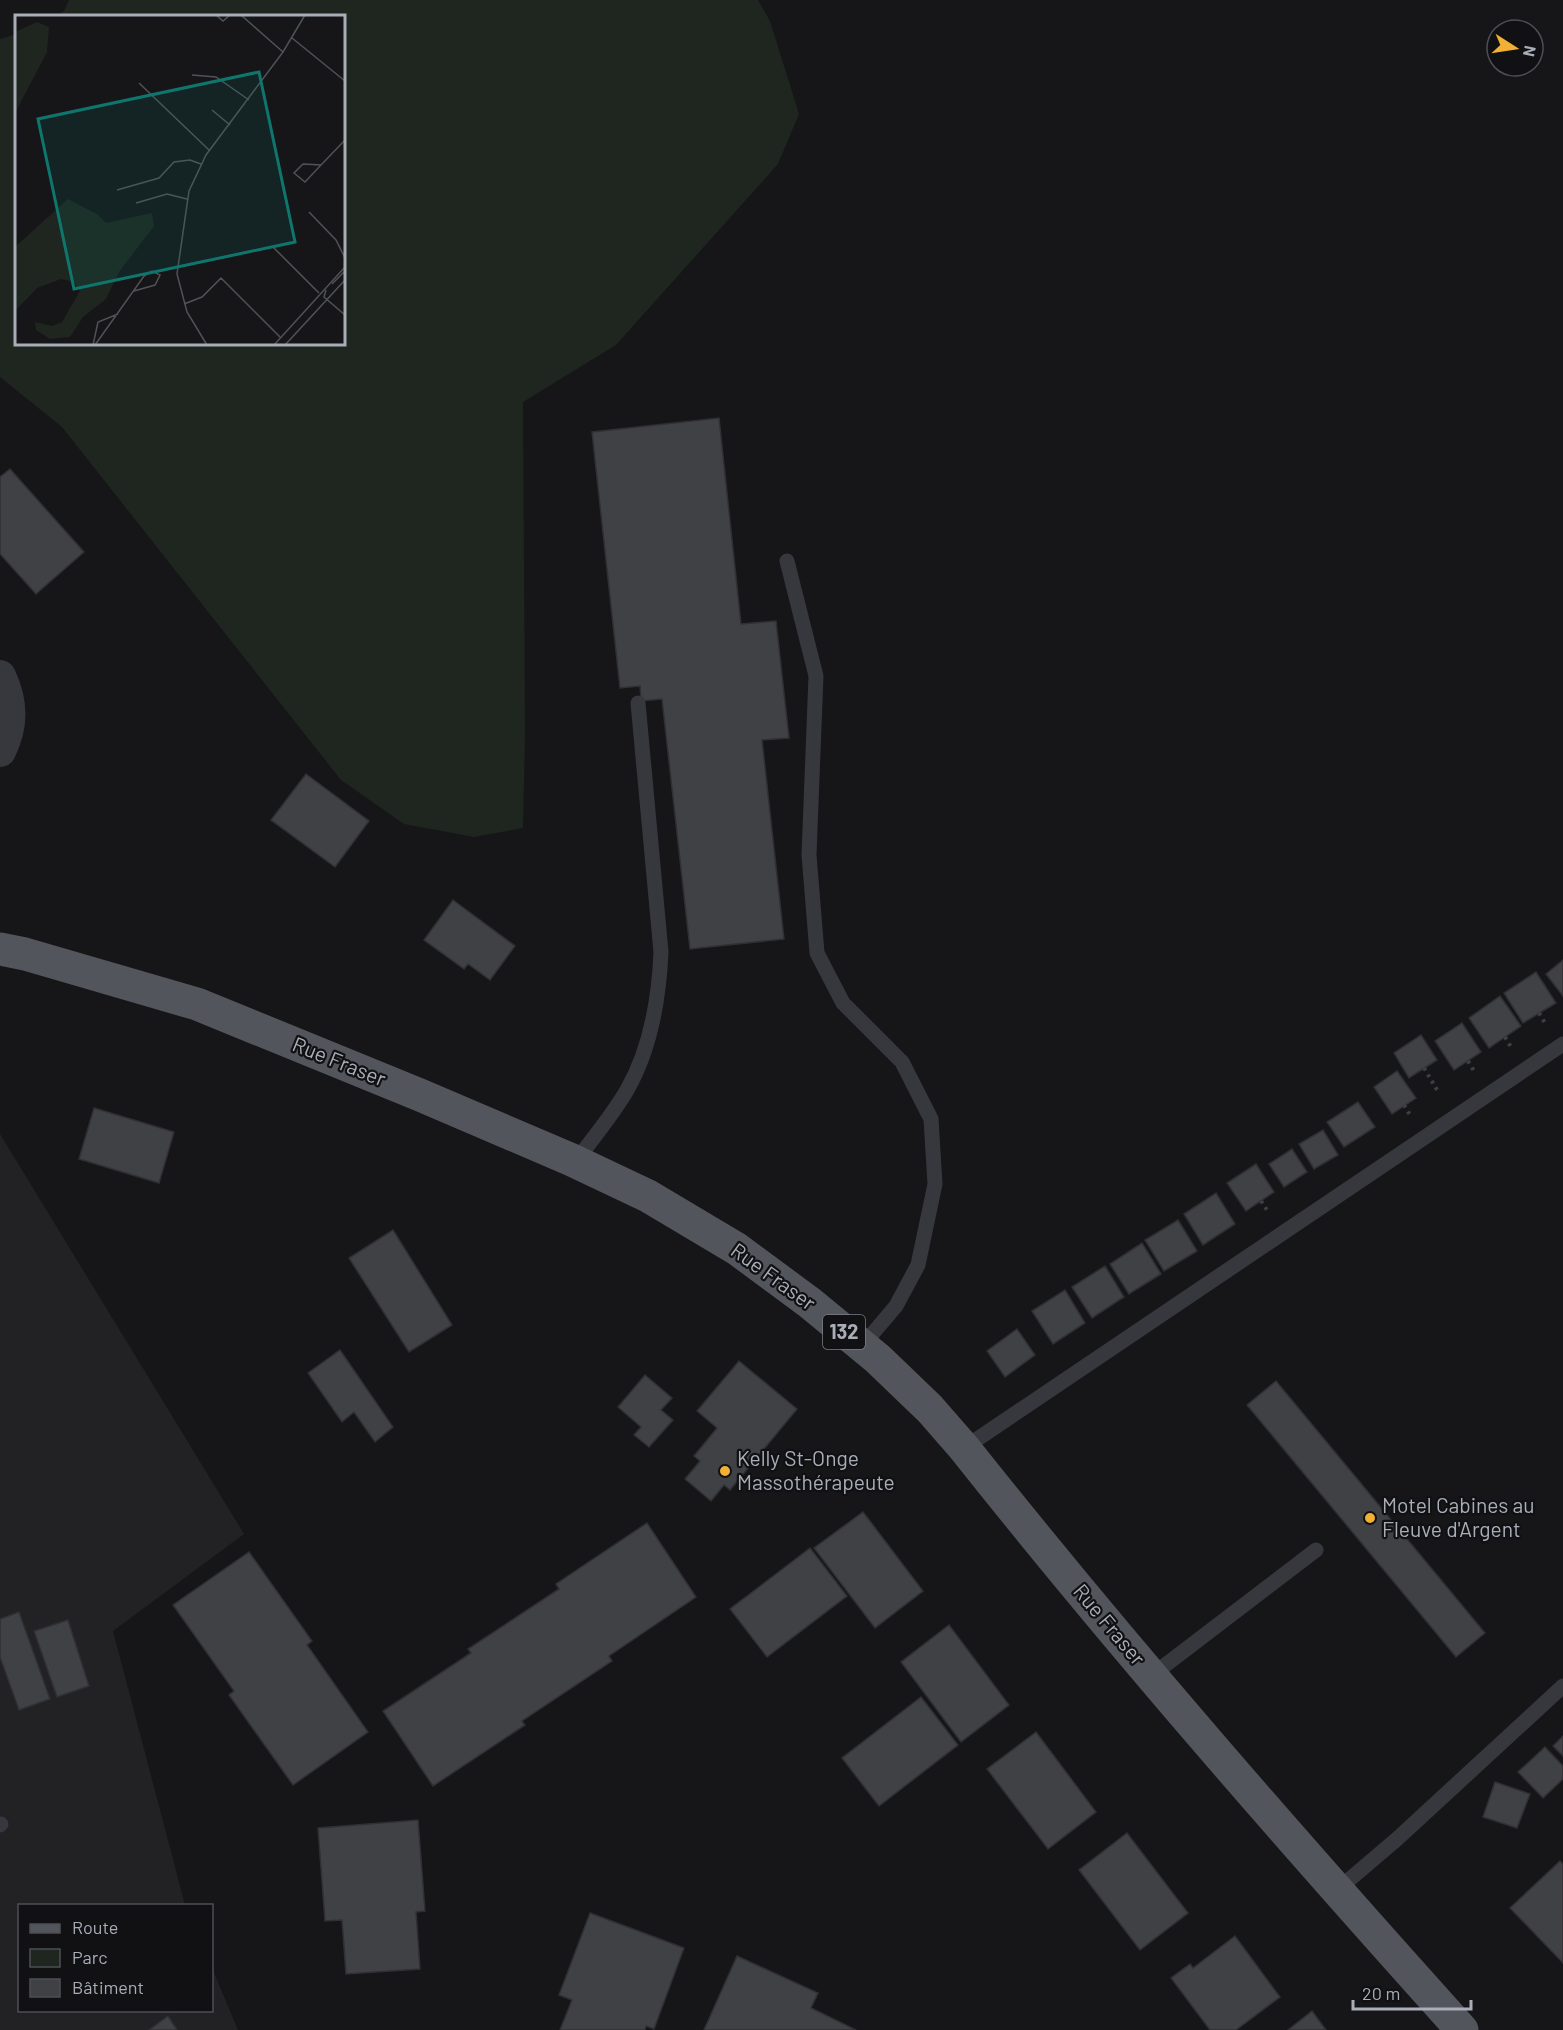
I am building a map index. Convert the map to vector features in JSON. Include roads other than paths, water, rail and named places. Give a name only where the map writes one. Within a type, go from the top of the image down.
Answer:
[{"type":"main road","name":"Rue Fraser","points":[[0,949],[25,954],[197,1004],[420,1095],[575,1162],[648,1196],[737,1249],[878,1359],[930,1409],[1151,1676],[1336,1891],[1462,2030]]},
{"type":"street","points":[[0,676],[7,691],[11,717],[6,739],[0,751]]},
{"type":"lane","points":[[787,561],[816,676],[809,855],[817,954],[843,1004],[902,1062],[931,1119],[935,1184],[918,1265],[896,1305],[862,1346]]},
{"type":"lane","points":[[575,1162],[628,1089],[650,1030],[659,992],[662,952],[638,703]]},
{"type":"lane","points":[[964,1448],[1563,1044]]},
{"type":"lane","points":[[1151,1676],[1316,1550]]},
{"type":"lane","points":[[1336,1891],[1397,1839],[1563,1686]]},
{"type":"place","name":"Kelly St-Onge Massothérapeute","points":[[725,1471]]},
{"type":"place","name":"Motel Cabines au Fleuve d'Argent","points":[[1370,1518]]}]
